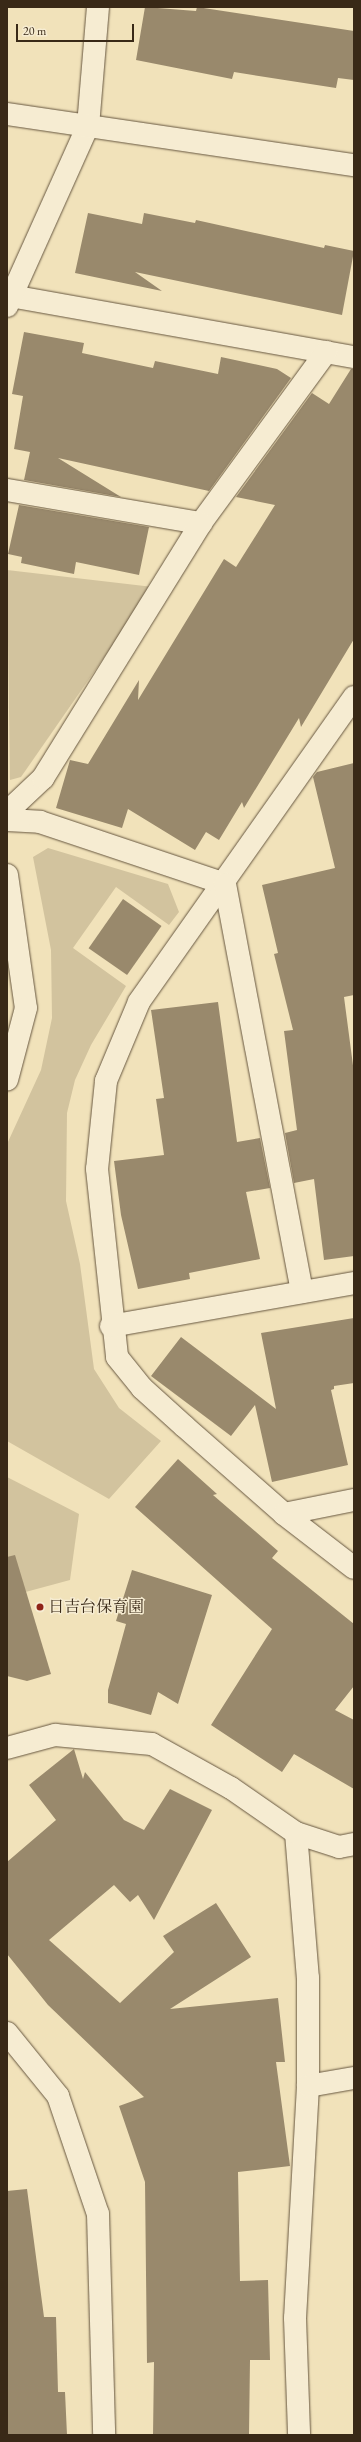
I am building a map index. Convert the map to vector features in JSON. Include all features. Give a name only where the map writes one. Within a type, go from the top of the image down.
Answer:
[{"type":"street","points":[[98,7],[88,126],[9,301],[354,357]]},
{"type":"street","points":[[7,114],[354,165]]},
{"type":"street","points":[[7,812],[43,778],[201,523],[326,352]]},
{"type":"street","points":[[7,490],[201,523]]},
{"type":"street","points":[[354,697],[224,884],[139,1002],[106,1081],[97,1169],[111,1326],[117,1357],[142,1388],[284,1514],[354,1568]]},
{"type":"street","points":[[7,820],[40,822],[224,884]]},
{"type":"street","points":[[7,875],[26,1008],[7,1080]]},
{"type":"street","points":[[224,884],[302,1292]]},
{"type":"street","points":[[111,1326],[354,1283]]},
{"type":"street","points":[[284,1514],[354,1500]]},
{"type":"street","points":[[7,1748],[55,1735],[152,1744],[231,1788],[296,1833],[339,1847],[354,1844]]},
{"type":"street","points":[[296,1833],[308,1978],[308,2086],[295,2318],[299,2435]]},
{"type":"street","points":[[7,2033],[58,2096],[98,2214],[104,2435]]},
{"type":"street","points":[[308,2086],[354,2078]]},
{"type":"shaded area","points":[[7,570],[153,587],[21,777],[10,780]]},
{"type":"shaded area","points":[[48,848],[168,884],[179,912],[169,925],[116,887],[73,948],[126,986],[91,1045],[75,1080],[67,1113],[66,1201],[80,1264],[94,1369],[119,1408],[161,1441],[109,1499],[7,1441],[7,1144],[41,1070],[52,1018],[51,950],[33,857]]},
{"type":"shaded area","points":[[7,1477],[79,1514],[70,1580],[7,1597]]},
{"type":"building","points":[[145,7],[196,11],[197,7],[354,31],[354,80],[338,78],[336,88],[234,72],[232,79],[136,60]]},
{"type":"building","points":[[88,213],[142,224],[144,213],[195,223],[196,220],[324,248],[325,245],[354,251],[342,315],[135,272],[162,291],[75,273]]},
{"type":"building","points":[[24,332],[84,343],[82,353],[153,368],[155,361],[218,374],[221,357],[277,369],[291,378],[209,491],[58,458],[121,497],[24,480],[30,452],[14,449],[23,396],[12,394]]},
{"type":"building","points":[[351,369],[354,369],[354,639],[301,727],[299,718],[244,808],[242,802],[219,840],[206,832],[195,850],[128,809],[122,828],[56,808],[70,760],[88,764],[139,680],[138,700],[224,559],[236,567],[275,505],[236,497],[312,393],[329,404]]},
{"type":"building","points":[[19,505],[149,527],[139,575],[76,562],[74,574],[21,563],[22,557],[8,554]]},
{"type":"building","points":[[354,763],[354,995],[344,997],[354,1073],[354,1256],[324,1260],[314,1179],[294,1183],[285,1133],[297,1130],[284,1031],[293,1030],[274,954],[278,953],[262,885],[335,868],[313,777],[317,772]]},
{"type":"building","points":[[123,899],[162,926],[127,975],[89,948]]},
{"type":"building","points":[[218,1002],[237,1142],[260,1138],[270,1188],[246,1192],[260,1259],[189,1273],[190,1279],[138,1289],[121,1215],[114,1161],[164,1155],[156,1099],[164,1098],[151,1010]]},
{"type":"building","points":[[354,1318],[354,1383],[334,1386],[334,1389],[331,1390],[348,1465],[272,1482],[255,1405],[231,1436],[151,1376],[181,1337],[276,1409],[261,1333]]},
{"type":"building","points":[[178,1459],[217,1494],[213,1495],[278,1551],[272,1558],[354,1624],[354,1686],[335,1710],[354,1720],[354,1789],[294,1754],[282,1772],[211,1725],[272,1629],[135,1507]]},
{"type":"building","points":[[15,1555],[51,1674],[27,1681],[7,1676],[7,1557]]},
{"type":"building","points":[[132,1570],[212,1595],[178,1704],[158,1692],[151,1715],[108,1703],[108,1690],[126,1624],[116,1621]]},
{"type":"building","points":[[74,1749],[83,1779],[85,1772],[124,1820],[144,1830],[170,1789],[212,1810],[154,1920],[138,1895],[130,1902],[114,1885],[49,1940],[120,2003],[174,1952],[163,1936],[216,1903],[251,1957],[170,2009],[278,1998],[285,2062],[276,2062],[290,2166],[238,2172],[240,2281],[268,2280],[270,2360],[250,2360],[249,2435],[153,2435],[154,2362],[147,2363],[145,2182],[119,2106],[144,2097],[48,2005],[7,1954],[7,1862],[56,1820],[29,1785]]},
{"type":"building","points":[[27,2189],[44,2317],[56,2317],[58,2392],[65,2392],[67,2435],[7,2435],[7,2191]]},
{"type":"place","name":"日吉台保育園","points":[[40,1607]]}]
